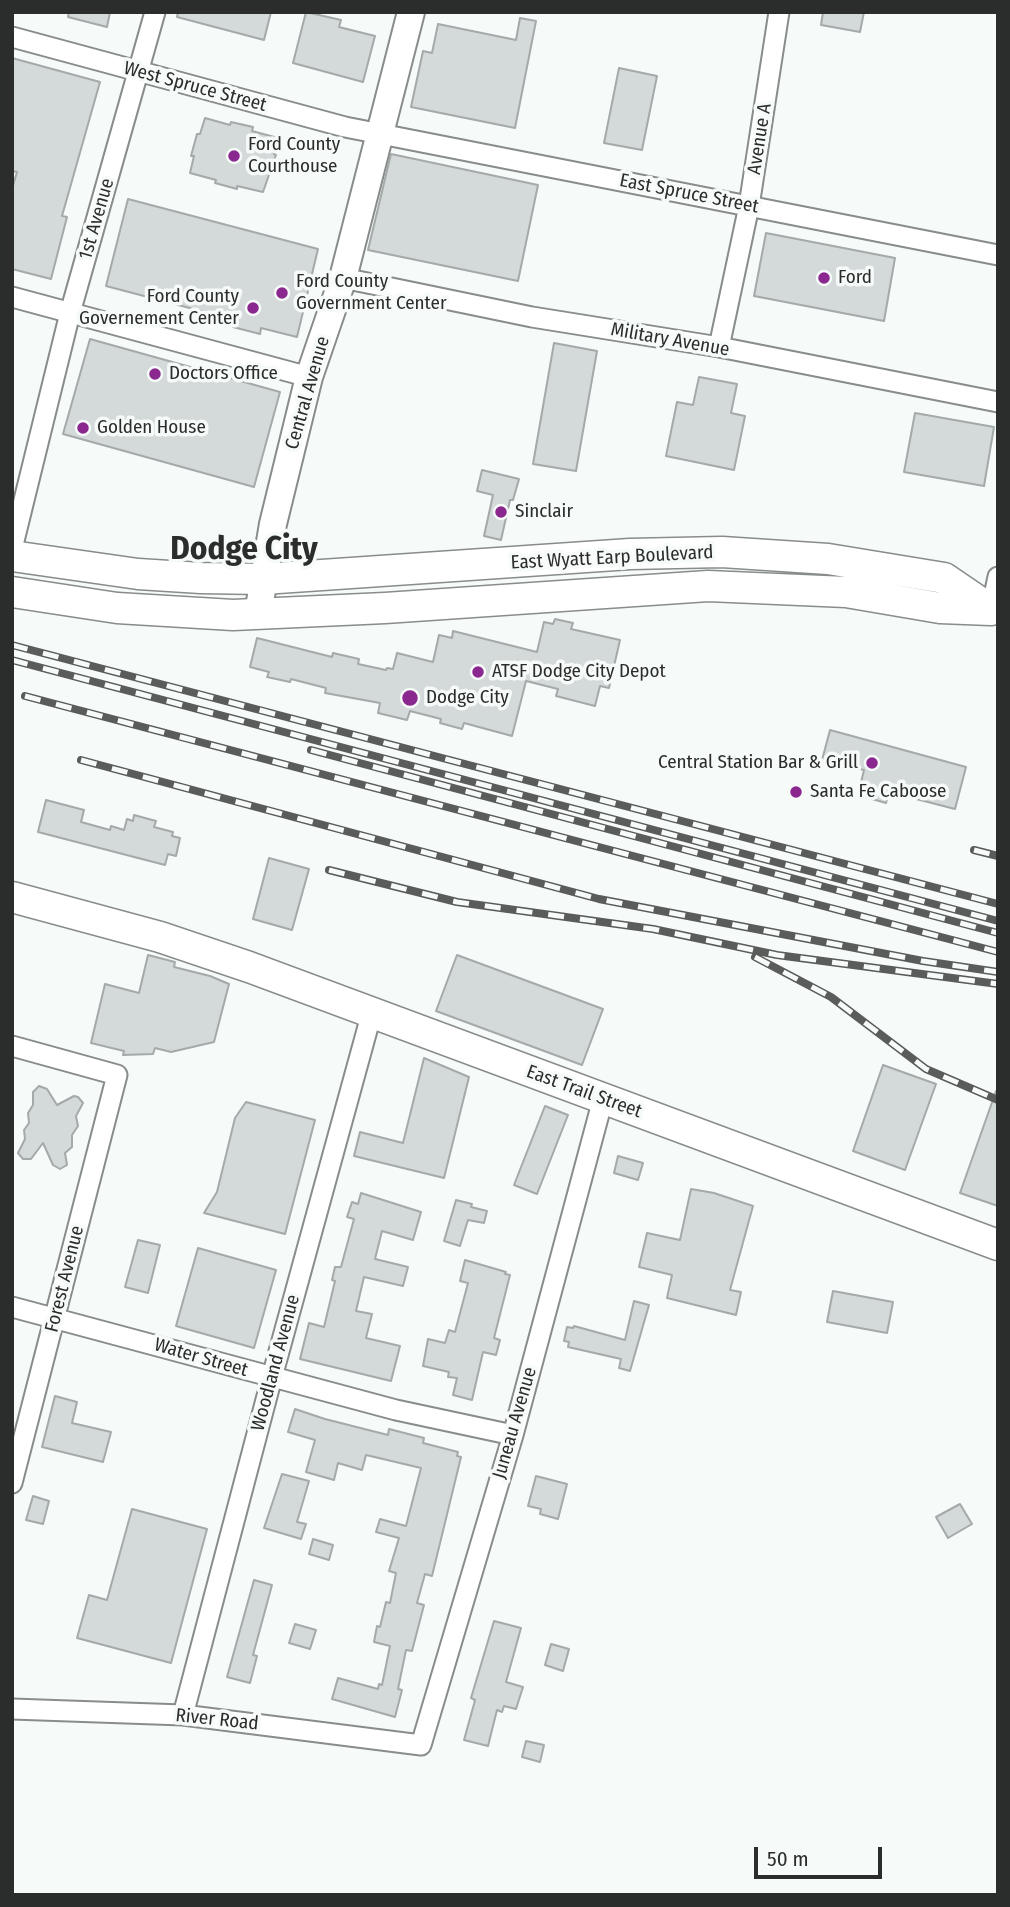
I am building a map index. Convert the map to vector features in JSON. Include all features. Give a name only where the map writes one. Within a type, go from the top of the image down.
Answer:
[{"type":"main road","name":"East Wyatt Earp Boulevard","points":[[12,555],[138,574],[263,579],[630,554],[722,552],[828,559],[944,578],[994,610]]},
{"type":"main road","name":"East Wyatt Earp Boulevard","points":[[12,592],[117,608],[233,615],[385,608],[708,586],[846,592],[940,608],[994,610]]},
{"type":"main road","name":"East Trail Street","points":[[12,897],[169,940],[372,1012],[998,1244]]},
{"type":"street","name":"1st Avenue","points":[[12,549],[70,313],[155,12]]},
{"type":"street","name":"Central Avenue","points":[[258,614],[273,524],[309,377],[343,278],[411,12]]},
{"type":"street","name":"Avenue A","points":[[719,347],[749,206],[779,12]]},
{"type":"street","name":"West Spruce Street","points":[[12,37],[379,134]]},
{"type":"street","name":"East Spruce Street","points":[[379,134],[998,255]]},
{"type":"street","name":"Military Avenue","points":[[343,278],[532,317],[719,347],[998,402]]},
{"type":"street","points":[[12,297],[309,377]]},
{"type":"street","points":[[994,610],[998,577]]},
{"type":"street","name":"Woodland Avenue","points":[[183,1715],[372,1012]]},
{"type":"street","name":"Forest Avenue","points":[[12,1046],[117,1075],[12,1483]]},
{"type":"street","name":"Juneau Avenue","points":[[421,1745],[513,1435],[603,1099]]},
{"type":"street","name":"Water Street","points":[[12,1307],[396,1410],[513,1435]]},
{"type":"street","name":"River Road","points":[[12,1709],[183,1715],[421,1745]]},
{"type":"building","points":[[69,12],[110,12],[107,27],[68,17]]},
{"type":"building","points":[[178,12],[271,12],[264,40],[177,17]]},
{"type":"building","points":[[306,12],[341,20],[339,27],[375,36],[363,82],[293,63]]},
{"type":"building","points":[[823,12],[864,12],[860,32],[821,25]]},
{"type":"building","points":[[520,18],[536,21],[515,128],[411,107],[423,51],[432,53],[438,24],[516,40]]},
{"type":"building","points":[[12,58],[100,82],[62,216],[67,217],[51,279],[12,269],[12,189],[17,172],[12,171]]},
{"type":"building","points":[[619,68],[657,76],[642,150],[604,143]]},
{"type":"building","name":"Ford County Courthouse","points":[[205,118],[230,125],[231,122],[253,127],[252,131],[278,138],[274,154],[276,155],[263,192],[237,186],[237,189],[190,173],[197,134],[200,134]]},
{"type":"building","points":[[391,154],[538,185],[518,281],[368,250]]},
{"type":"building","points":[[128,199],[318,249],[297,337],[261,328],[260,334],[233,327],[235,320],[106,286]]},
{"type":"building","points":[[766,233],[895,258],[884,321],[754,296]]},
{"type":"building","points":[[90,339],[280,392],[254,487],[63,434]]},
{"type":"building","points":[[554,343],[597,351],[576,471],[533,464]]},
{"type":"building","points":[[699,377],[737,384],[731,413],[745,416],[734,470],[666,456],[677,402],[693,405]]},
{"type":"building","points":[[915,413],[994,427],[984,486],[904,472]]},
{"type":"building","points":[[482,470],[519,479],[513,500],[510,500],[501,540],[484,536],[493,495],[477,491]]},
{"type":"building","points":[[555,619],[573,623],[571,629],[620,640],[609,688],[600,686],[595,706],[556,696],[558,689],[526,681],[512,736],[464,723],[462,729],[440,723],[441,719],[410,711],[407,720],[378,713],[380,703],[325,693],[326,688],[291,679],[290,682],[267,677],[269,672],[250,667],[257,638],[332,657],[333,653],[359,659],[358,664],[386,670],[393,669],[397,653],[433,662],[439,635],[452,638],[453,631],[537,652],[544,622],[553,624]]},
{"type":"building","points":[[830,730],[966,767],[955,809],[889,792],[886,803],[858,795],[864,770],[822,760]]},
{"type":"building","points":[[46,800],[84,810],[81,822],[110,830],[111,826],[124,830],[127,819],[133,821],[134,815],[156,821],[154,827],[173,832],[172,836],[180,838],[176,856],[168,854],[165,865],[38,832]]},
{"type":"building","points":[[269,858],[309,869],[292,930],[253,919]]},
{"type":"building","points":[[148,955],[175,962],[174,967],[229,984],[214,1042],[171,1052],[155,1048],[153,1054],[123,1055],[124,1051],[91,1043],[105,984],[139,993]]},
{"type":"building","points":[[457,955],[603,1009],[582,1065],[436,1011]]},
{"type":"building","points":[[424,1058],[469,1077],[444,1178],[354,1156],[360,1132],[403,1143]]},
{"type":"building","points":[[883,1065],[936,1084],[905,1170],[853,1151]]},
{"type":"building","points":[[39,1086],[47,1089],[57,1105],[74,1096],[83,1103],[76,1116],[78,1126],[72,1135],[72,1147],[65,1153],[67,1165],[60,1169],[53,1165],[43,1143],[31,1159],[23,1159],[18,1153],[25,1139],[24,1130],[29,1123],[28,1113],[33,1105],[33,1092]]},
{"type":"building","points":[[998,1091],[998,1206],[960,1193]]},
{"type":"building","points":[[246,1102],[315,1120],[285,1234],[204,1213],[217,1192],[235,1118]]},
{"type":"building","points":[[545,1106],[568,1115],[537,1194],[514,1185]]},
{"type":"building","points":[[618,1156],[643,1163],[638,1180],[614,1173]]},
{"type":"building","points":[[691,1189],[714,1193],[753,1206],[730,1290],[741,1292],[736,1315],[667,1298],[672,1275],[639,1267],[647,1233],[680,1240]]},
{"type":"building","points":[[361,1193],[421,1212],[413,1240],[382,1231],[375,1259],[408,1267],[403,1286],[364,1277],[356,1311],[372,1314],[366,1338],[400,1346],[391,1381],[300,1359],[309,1323],[324,1327],[335,1281],[332,1280],[335,1267],[341,1267],[354,1219],[347,1217],[352,1202],[358,1204]]},
{"type":"building","points":[[456,1200],[487,1211],[484,1223],[468,1220],[460,1246],[444,1241]]},
{"type":"building","points":[[138,1240],[160,1245],[148,1293],[125,1287]]},
{"type":"building","points":[[198,1248],[276,1270],[254,1348],[176,1326]]},
{"type":"building","points":[[465,1260],[510,1275],[494,1338],[500,1340],[496,1355],[483,1352],[472,1400],[453,1395],[457,1378],[448,1377],[449,1372],[423,1366],[428,1339],[445,1343],[449,1330],[455,1332],[468,1283],[460,1281]]},
{"type":"building","points":[[833,1291],[893,1302],[887,1333],[827,1322]]},
{"type":"building","points":[[634,1301],[649,1305],[630,1371],[619,1368],[621,1359],[568,1347],[569,1342],[564,1341],[567,1327],[574,1326],[625,1340]]},
{"type":"building","points":[[55,1396],[77,1402],[72,1423],[111,1432],[103,1462],[42,1447]]},
{"type":"building","points":[[295,1409],[388,1435],[389,1429],[424,1438],[423,1443],[458,1452],[457,1456],[461,1457],[432,1576],[425,1574],[417,1603],[424,1605],[412,1651],[406,1650],[398,1689],[402,1690],[395,1717],[332,1699],[338,1678],[378,1689],[379,1684],[382,1685],[390,1646],[374,1642],[386,1602],[390,1603],[396,1573],[389,1571],[399,1538],[376,1532],[380,1519],[406,1526],[421,1468],[366,1455],[362,1470],[338,1463],[334,1480],[306,1472],[315,1440],[288,1432]]},
{"type":"building","points":[[282,1474],[309,1481],[297,1522],[306,1524],[301,1539],[264,1528]]},
{"type":"building","points":[[536,1476],[567,1484],[558,1519],[540,1514],[541,1509],[528,1506]]},
{"type":"building","points":[[33,1496],[49,1501],[43,1524],[26,1520]]},
{"type":"building","points":[[960,1504],[972,1524],[948,1538],[936,1517]]},
{"type":"building","points":[[132,1509],[207,1529],[171,1663],[77,1638],[89,1595],[107,1600]]},
{"type":"building","points":[[313,1539],[333,1545],[329,1560],[309,1554]]},
{"type":"building","points":[[254,1580],[272,1585],[253,1655],[257,1656],[250,1683],[227,1677]]},
{"type":"building","points":[[494,1621],[521,1628],[506,1682],[523,1687],[516,1709],[504,1706],[502,1712],[497,1710],[488,1746],[464,1740],[475,1700],[471,1698]]},
{"type":"building","points":[[295,1624],[316,1630],[310,1649],[289,1643]]},
{"type":"building","points":[[551,1644],[569,1649],[563,1671],[545,1665]]},
{"type":"building","points":[[526,1741],[544,1745],[540,1762],[522,1757]]},
{"type":"railway","points":[[12,645],[998,904]]},
{"type":"railway","points":[[12,660],[998,921]]},
{"type":"railway","points":[[25,696],[998,952]]},
{"type":"railway","points":[[311,750],[998,933]]},
{"type":"railway","points":[[81,760],[599,899],[923,961],[998,972]]},
{"type":"railway","points":[[974,850],[998,856]]},
{"type":"railway","points":[[329,870],[457,902],[653,929],[777,955],[998,984]]},
{"type":"railway","points":[[755,957],[831,997],[926,1069],[998,1100]]},
{"type":"place","name":"Ford County Courthouse","points":[[234,156]]},
{"type":"place","name":"Ford","points":[[824,278]]},
{"type":"place","name":"Ford County Government Center","points":[[282,293]]},
{"type":"place","name":"Ford County Governement Center","points":[[253,308]]},
{"type":"place","name":"Doctors Office","points":[[155,374]]},
{"type":"place","name":"Golden House","points":[[83,428]]},
{"type":"place","name":"Sinclair","points":[[501,512]]},
{"type":"place","name":"ATSF Dodge City Depot","points":[[478,672]]},
{"type":"place","name":"Dodge City","points":[[410,698]]},
{"type":"place","name":"Central Station Bar & Grill","points":[[872,763]]},
{"type":"place","name":"Santa Fe Caboose","points":[[796,792]]},
{"type":"district","name":"Dodge City","points":[[244,550]]}]
